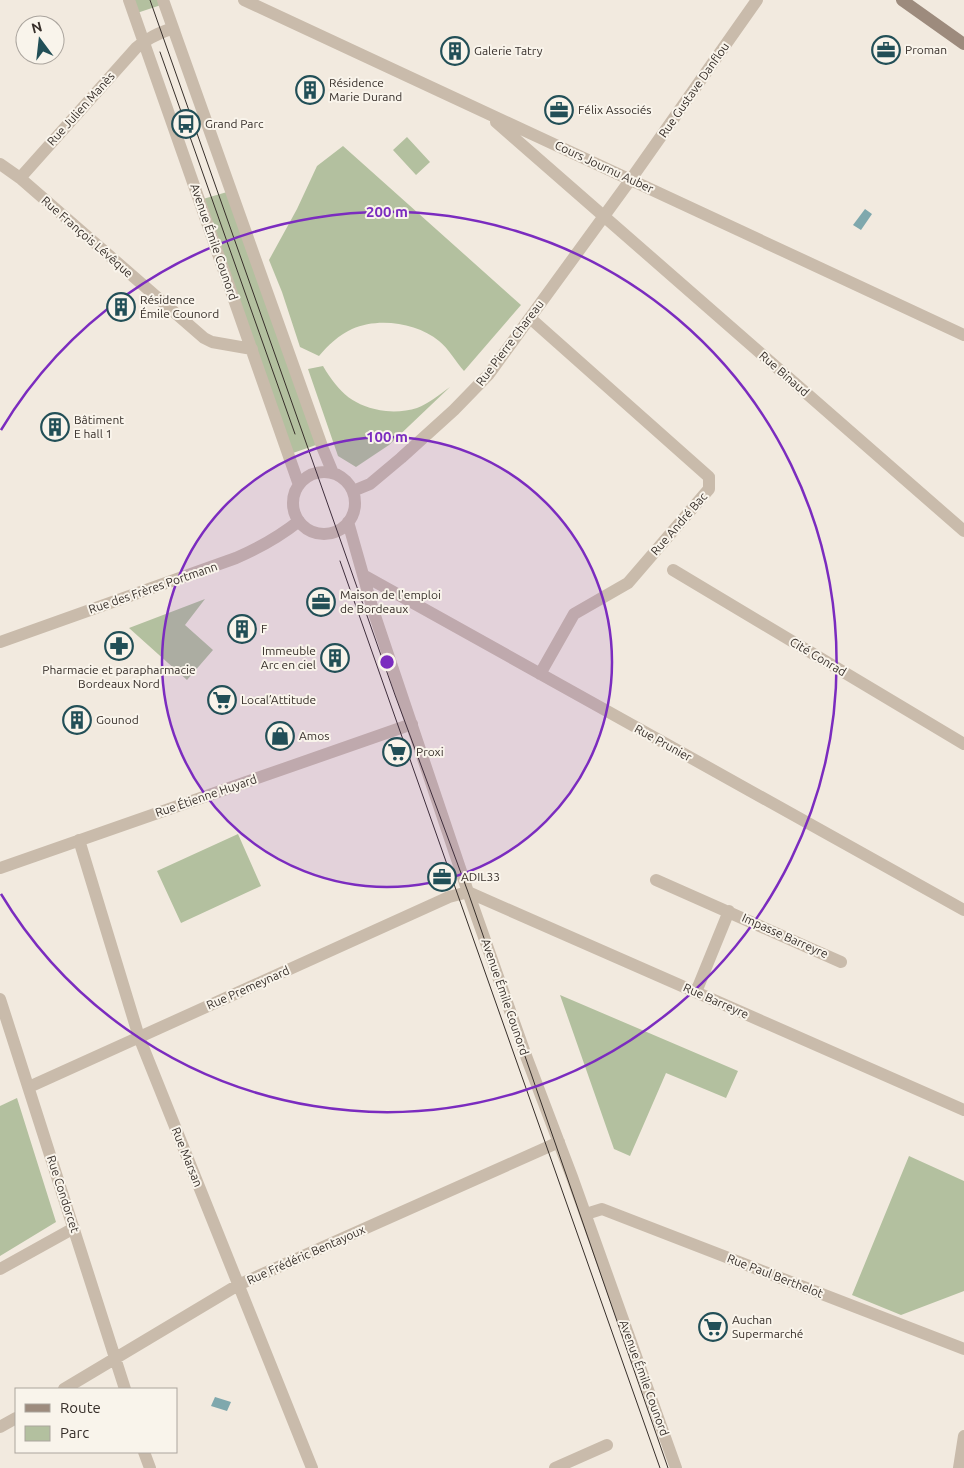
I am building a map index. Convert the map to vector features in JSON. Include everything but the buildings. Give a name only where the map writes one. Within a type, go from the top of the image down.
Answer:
[{"type":"main road","points":[[902,0],[964,44]]},
{"type":"street","name":"Avenue Émile Counord","points":[[129,0],[299,485]]},
{"type":"street","points":[[163,0],[333,473]]},
{"type":"street","name":"Cours Journu Auber","points":[[244,0],[964,335]]},
{"type":"street","name":"Rue Gustave Danflou","points":[[631,179],[758,0]]},
{"type":"street","points":[[144,41],[173,28]]},
{"type":"street","name":"Rue Julien Manès","points":[[20,178],[76,113],[144,41]]},
{"type":"street","name":"Rue Binaud","points":[[485,112],[964,531]]},
{"type":"street","name":"Rue François Lévêque","points":[[0,164],[20,178],[204,338],[212,342],[252,350]]},
{"type":"street","points":[[604,216],[631,179]]},
{"type":"street","name":"Rue Pierre Chareau","points":[[353,491],[370,484],[454,410],[489,374],[604,216]]},
{"type":"street","name":"Rue André Bac","points":[[530,318],[709,477],[709,489],[628,583],[574,614],[540,674]]},
{"type":"street","points":[[333,473],[342,477],[353,491],[355,508],[348,522],[337,531],[323,534],[310,530],[299,521],[293,503],[299,485],[310,475],[333,473]]},
{"type":"street","name":"Rue des Frères Portmann","points":[[0,642],[236,558],[264,546],[299,521]]},
{"type":"street","name":"Avenue Émile Counord","points":[[348,522],[373,610],[468,892],[526,1056],[586,1214],[676,1468]]},
{"type":"street","name":"Cité Conrad","points":[[673,570],[964,744]]},
{"type":"street","name":"Rue Prunier","points":[[362,575],[964,910]]},
{"type":"street","name":"Rue Étienne Huyard","points":[[0,868],[412,724]]},
{"type":"street","name":"Rue Marsan","points":[[79,840],[139,1037],[312,1468]]},
{"type":"street","name":"Impasse Barreyre","points":[[656,880],[841,962]]},
{"type":"street","name":"Rue Barreyre","points":[[468,892],[964,1110]]},
{"type":"street","name":"Rue Premeynard","points":[[29,1087],[449,897],[468,892]]},
{"type":"street","name":"Impasse Barreyre","points":[[696,992],[729,911]]},
{"type":"street","name":"Rue Condorcet","points":[[0,999],[125,1388]]},
{"type":"street","name":"Rue Frédéric Bentayoux","points":[[66,1388],[238,1285],[559,1142]]},
{"type":"street","name":"Rue Paul Berthelot","points":[[586,1214],[602,1209],[964,1349]]},
{"type":"street","points":[[0,1269],[74,1228]]},
{"type":"street","points":[[0,1427],[15,1419]]},
{"type":"street","points":[[959,1468],[964,1436]]},
{"type":"street","points":[[555,1468],[607,1445]]},
{"type":"street","points":[[144,1453],[150,1468]]},
{"type":"green space","points":[[134,0],[159,0],[161,5],[137,13]]},
{"type":"green space","points":[[407,137],[430,162],[416,175],[393,150]]},
{"type":"green space","points":[[343,146],[521,305],[464,371],[439,341],[420,330],[397,324],[374,323],[352,329],[334,341],[319,356],[300,347],[282,292],[269,260],[297,209],[317,166]]},
{"type":"green space","points":[[227,192],[316,445],[293,453],[203,199]]},
{"type":"green space","points":[[323,366],[335,384],[348,397],[365,406],[386,411],[402,411],[417,408],[450,387],[389,445],[356,467],[338,456],[308,369]]},
{"type":"green space","points":[[205,599],[185,625],[213,650],[187,680],[129,628]]},
{"type":"green space","points":[[238,834],[261,886],[181,923],[157,871]]},
{"type":"green space","points":[[560,995],[738,1071],[726,1098],[666,1073],[630,1156],[614,1149]]},
{"type":"green space","points":[[17,1098],[56,1222],[0,1256],[0,1106]]},
{"type":"green space","points":[[909,1156],[964,1181],[964,1291],[901,1315],[852,1295]]},
{"type":"water","points":[[865,209],[872,214],[861,230],[853,225]]},
{"type":"water","points":[[215,1397],[231,1402],[227,1411],[211,1406]]},
{"type":"tram line","points":[[150,0],[395,695],[468,892],[668,1468]]},
{"type":"tram line","points":[[160,52],[295,434]]},
{"type":"tram line","points":[[340,561],[660,1468]]},
{"type":"place","name":"Proman","points":[[886,50]]},
{"type":"place","name":"Galerie Tatry","points":[[455,51]]},
{"type":"place","name":"Résidence Marie Durand","points":[[310,90]]},
{"type":"place","name":"Félix Associés","points":[[559,110]]},
{"type":"place","name":"Grand Parc","points":[[186,124]]},
{"type":"place","name":"Résidence Émile Counord","points":[[121,307]]},
{"type":"place","name":"Bâtiment E hall 1","points":[[55,427]]},
{"type":"place","name":"Maison de l'emploi de Bordeaux","points":[[321,602]]},
{"type":"place","name":"F","points":[[242,629]]},
{"type":"place","name":"Pharmacie et parapharmacie Bordeaux Nord","points":[[119,646]]},
{"type":"place","name":"Immeuble Arc en ciel","points":[[335,658]]},
{"type":"place","name":"Local’Attitude","points":[[222,700]]},
{"type":"place","name":"Gounod","points":[[77,720]]},
{"type":"place","name":"Amos","points":[[280,736]]},
{"type":"place","name":"Proxi","points":[[397,752]]},
{"type":"place","name":"ADIL33","points":[[442,877]]},
{"type":"place","name":"Auchan Supermarché","points":[[713,1327]]}]
